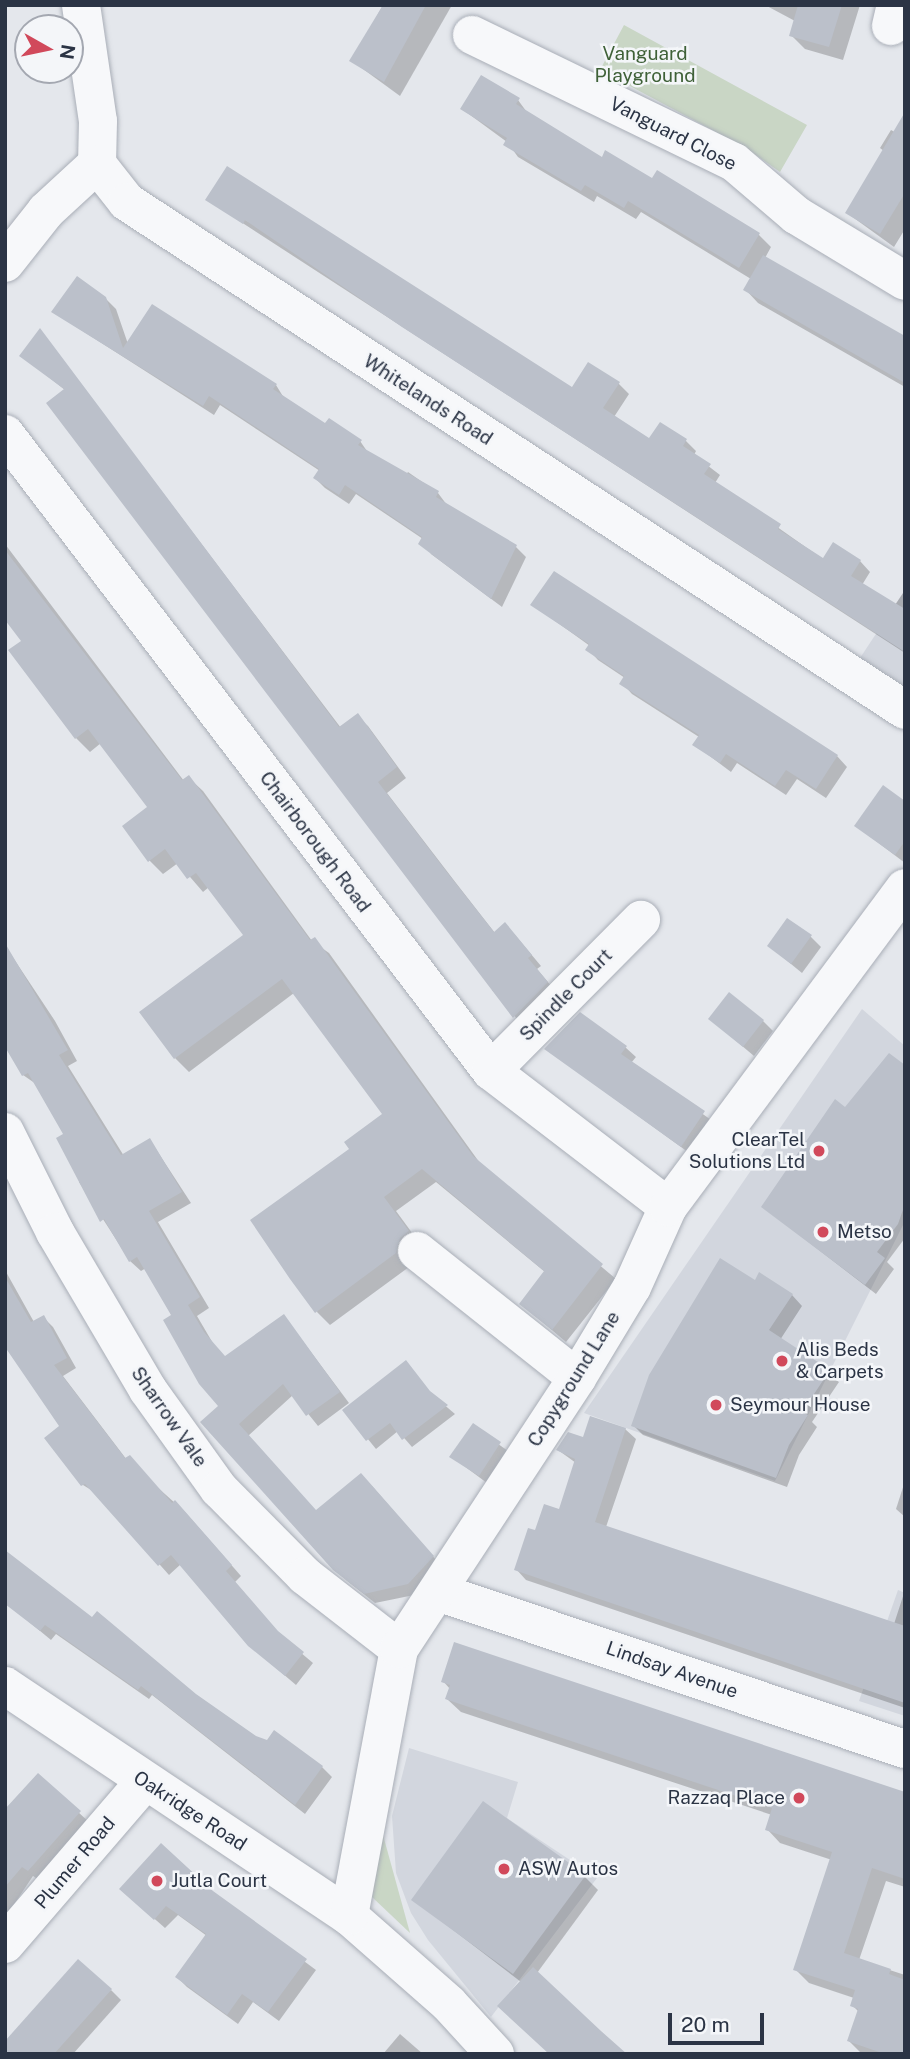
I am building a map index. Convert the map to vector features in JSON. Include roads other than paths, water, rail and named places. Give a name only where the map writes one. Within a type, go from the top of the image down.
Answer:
[{"type":"street","points":[[5,263],[46,211],[97,164],[97,121],[80,5]]},
{"type":"street","name":"Vanguard Close","points":[[472,35],[734,162],[796,215],[902,275]]},
{"type":"street","name":"Whitelands Road","points":[[97,164],[127,202],[905,710]]},
{"type":"street","name":"Chairborough Road","points":[[5,434],[491,1071],[668,1207]]},
{"type":"street","name":"Copyground Lane","points":[[349,1916],[399,1649],[577,1378],[632,1287],[668,1207],[905,888]]},
{"type":"street","name":"Spindle Court","points":[[491,1071],[641,920]]},
{"type":"street","name":"Sharrow Vale","points":[[5,1132],[55,1232],[148,1390],[219,1489],[305,1576],[399,1649]]},
{"type":"street","points":[[418,1251],[577,1378]]},
{"type":"street","name":"Lindsay Avenue","points":[[438,1592],[905,1749]]},
{"type":"street","name":"Oakridge Road","points":[[5,1686],[349,1916],[449,2004],[495,2054]]},
{"type":"street","name":"Plumer Road","points":[[5,1944],[145,1781]]},
{"type":"place","name":"ClearTel Solutions Ltd","points":[[819,1151]]},
{"type":"place","name":"Metso","points":[[823,1232]]},
{"type":"place","name":"Alis Beds & Carpets","points":[[782,1361]]},
{"type":"place","name":"Seymour House","points":[[716,1405]]},
{"type":"place","name":"Razzaq Place","points":[[799,1798]]},
{"type":"place","name":"ASW Autos","points":[[504,1869]]},
{"type":"place","name":"Jutla Court","points":[[157,1881]]},
{"type":"park label","name":"Vanguard Playground","points":[[645,65]]}]
